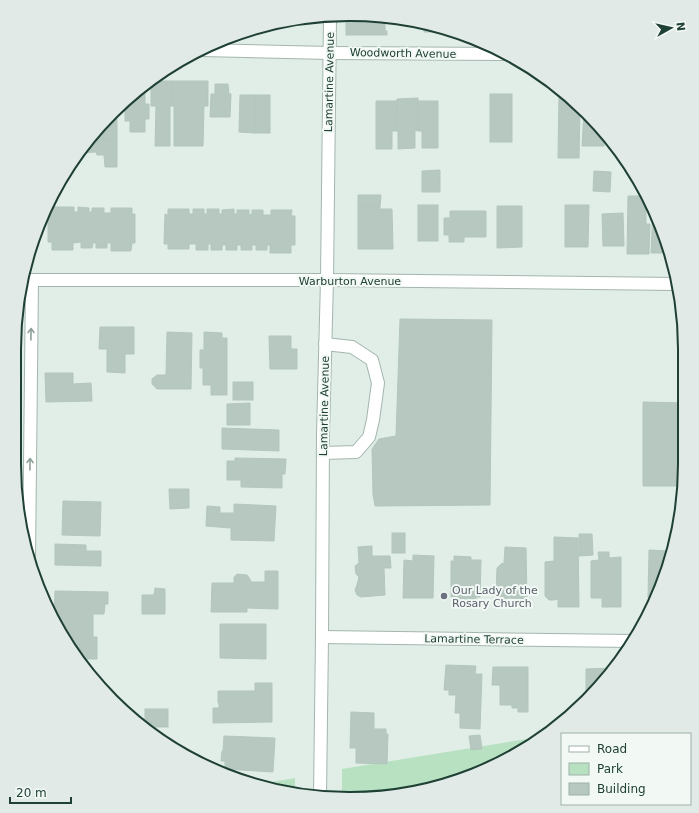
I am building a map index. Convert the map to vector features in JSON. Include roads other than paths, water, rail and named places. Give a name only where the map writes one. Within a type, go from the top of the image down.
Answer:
[{"type":"street","name":"Lamartine Avenue","points":[[320,790],[323,453],[330,22]]},
{"type":"street","name":"Woodworth Avenue","points":[[214,50],[330,53],[493,54]]},
{"type":"street","name":"Warburton Avenue","points":[[28,280],[327,280],[672,284]]},
{"type":"street","points":[[25,512],[28,281]]},
{"type":"street","points":[[323,453],[356,452],[369,437],[378,383],[372,360],[352,347],[325,344]]},
{"type":"street","name":"Lamartine Terrace","points":[[322,637],[626,641]]},
{"type":"place","name":"Our Lady of the Rosary Church","points":[[444,596]]}]
